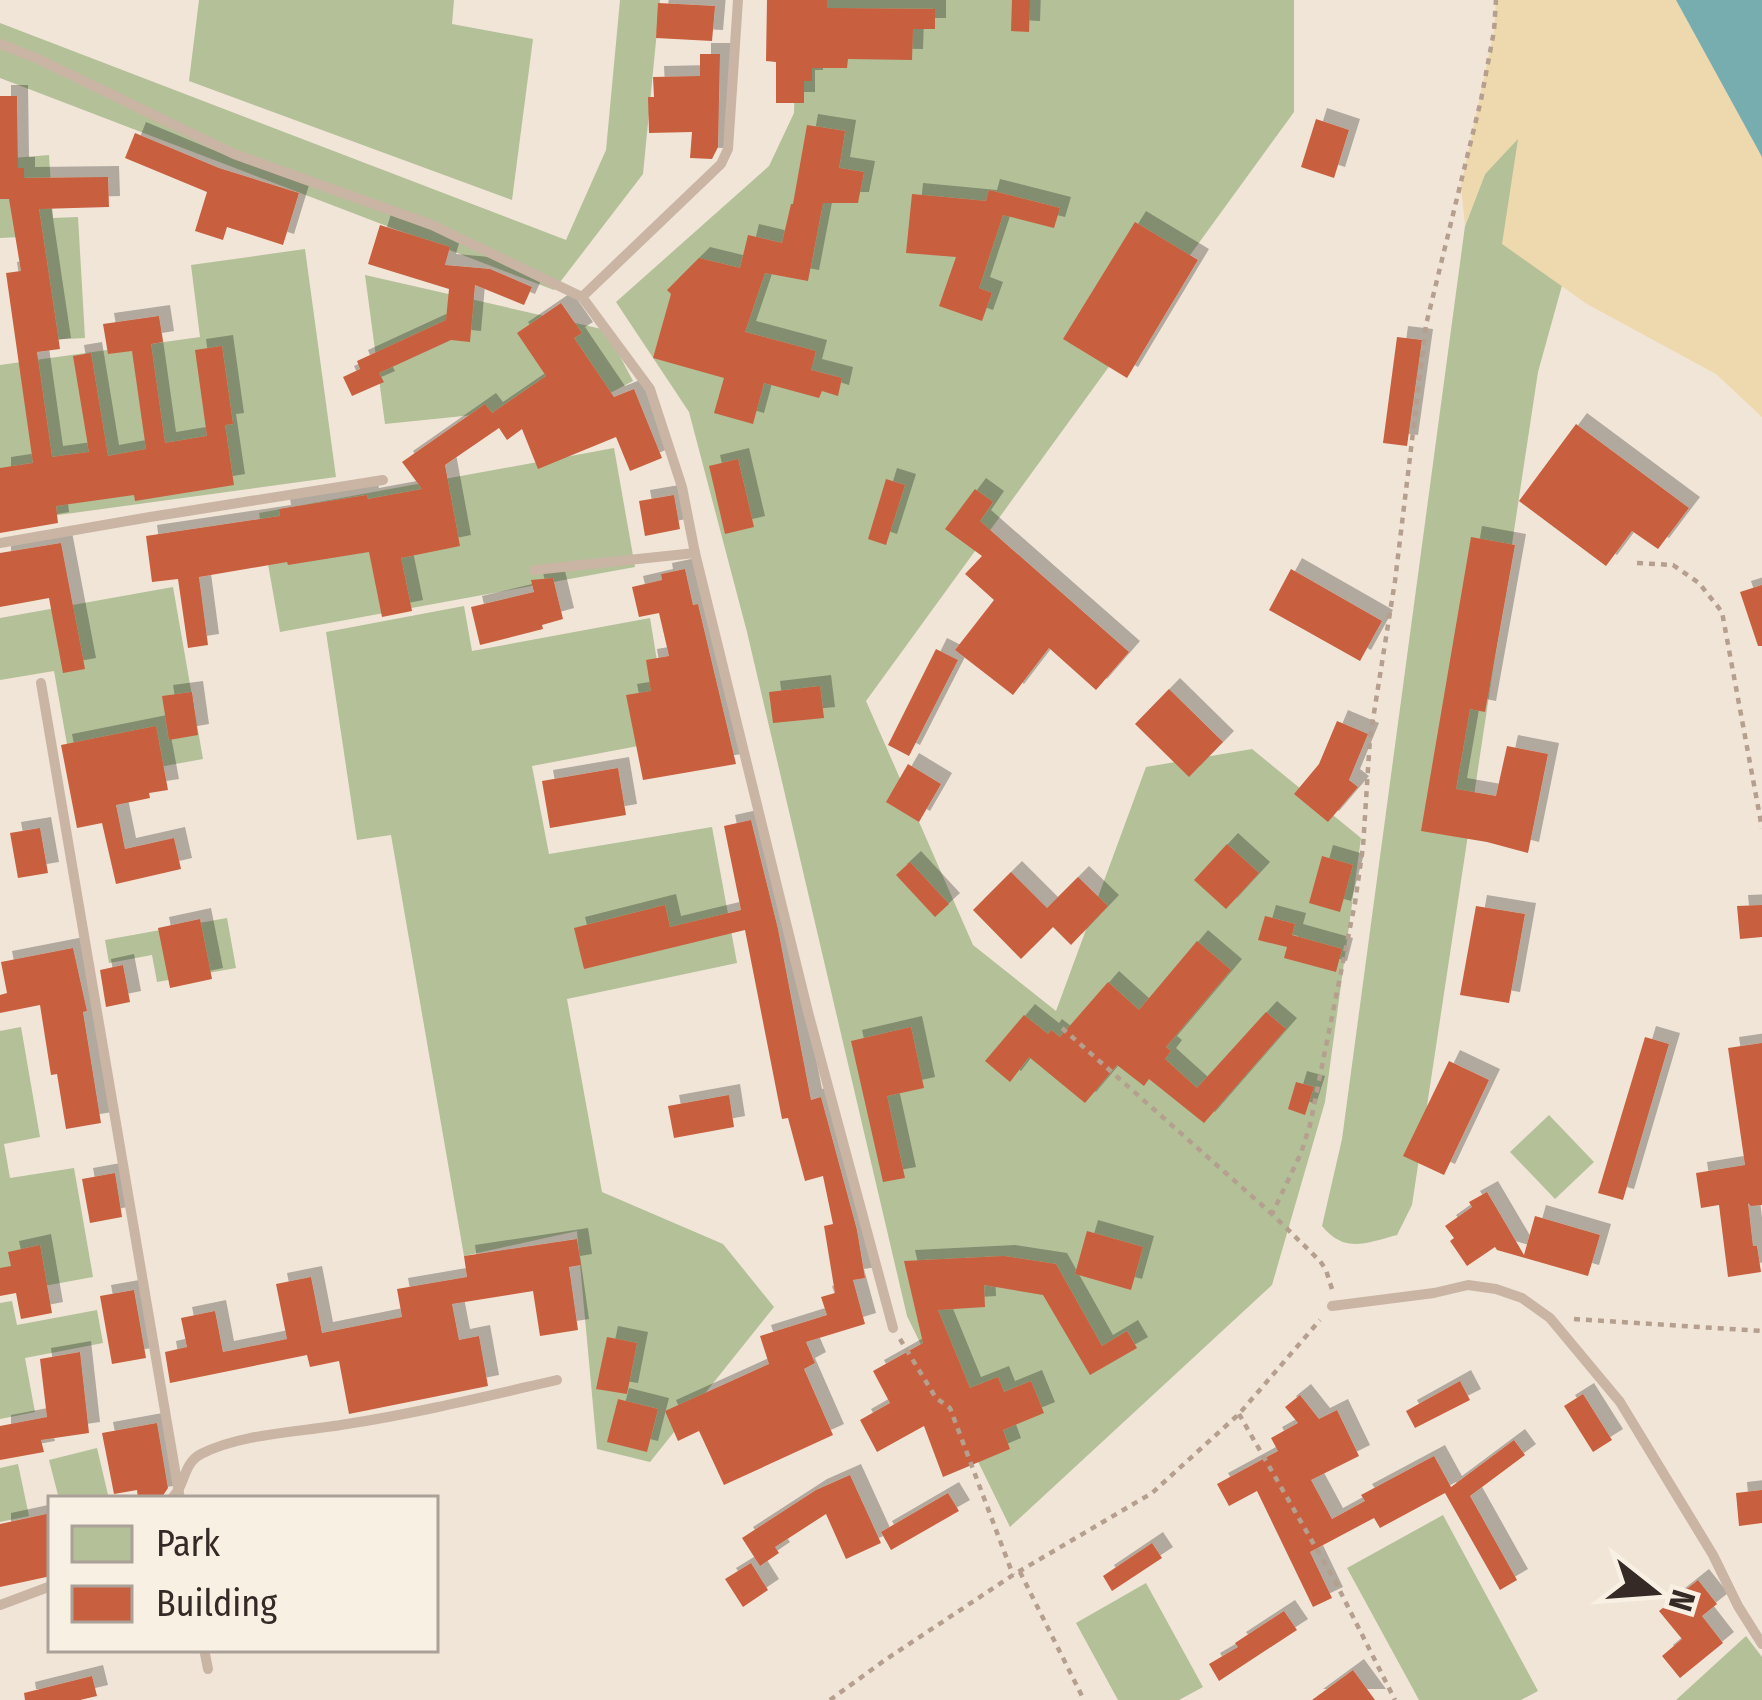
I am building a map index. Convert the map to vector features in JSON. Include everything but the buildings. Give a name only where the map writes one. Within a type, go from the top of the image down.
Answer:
[{"type":"lane","points":[[582,297],[721,164],[728,149],[738,0]]},
{"type":"lane","points":[[0,44],[234,154],[432,226],[582,297],[650,389],[682,487],[808,1012],[893,1328]]},
{"type":"lane","points":[[0,543],[383,480]]},
{"type":"lane","points":[[533,570],[695,554]]},
{"type":"lane","points":[[41,683],[176,1496]]},
{"type":"lane","points":[[1332,1306],[1468,1285],[1496,1288],[1522,1298],[1550,1318],[1620,1402],[1762,1644]]},
{"type":"lane","points":[[176,1496],[187,1467],[197,1456],[238,1442],[557,1380]]},
{"type":"lane","points":[[0,1604],[48,1587]]},
{"type":"lane","points":[[205,1652],[208,1669]]},
{"type":"path","points":[[1272,1214],[1310,1125],[1355,903],[1370,738],[1395,581],[1426,325],[1481,100],[1496,0]]},
{"type":"path","points":[[1637,563],[1672,566],[1699,583],[1722,612],[1762,828]]},
{"type":"path","points":[[830,1700],[1017,1574],[1152,1493],[1239,1414],[1332,1306],[1332,1284],[1313,1253],[1062,1028]]},
{"type":"path","points":[[1550,1318],[1762,1331]]},
{"type":"path","points":[[893,1328],[936,1398],[950,1408],[1017,1574],[1084,1700]]},
{"type":"path","points":[[1239,1414],[1335,1581],[1395,1700]]},
{"type":"green space","points":[[199,0],[454,0],[452,24],[533,39],[512,200],[189,81]]},
{"type":"green space","points":[[620,0],[660,0],[643,174],[554,290],[0,78],[0,23],[566,240],[606,150]]},
{"type":"green space","points":[[797,0],[1294,0],[1294,112],[866,701],[973,945],[1056,1011],[1146,767],[1252,749],[1361,838],[1325,1102],[1272,1285],[1010,1527],[907,1316],[747,632],[689,412],[616,302],[769,166],[794,113]]},
{"type":"green space","points":[[1540,114],[1571,253],[1538,372],[1412,1205],[1397,1235],[1348,1243],[1322,1226],[1342,1139],[1465,226],[1485,174]]},
{"type":"green space","points":[[49,155],[53,218],[78,217],[85,338],[48,340],[41,236],[0,238],[0,159]]},
{"type":"green space","points":[[305,249],[336,477],[0,523],[0,365],[200,337],[191,265]]},
{"type":"green space","points":[[365,275],[606,330],[633,381],[591,403],[385,424]]},
{"type":"green space","points":[[614,448],[635,567],[280,632],[259,513]]},
{"type":"green space","points":[[173,587],[203,759],[99,778],[68,750],[54,671],[0,680],[0,618]]},
{"type":"green space","points":[[464,606],[472,651],[650,618],[670,740],[532,766],[549,854],[712,827],[737,963],[567,999],[602,1192],[723,1244],[774,1307],[650,1462],[597,1449],[577,1231],[464,1256],[391,835],[357,840],[326,632]]},
{"type":"green space","points":[[227,918],[236,968],[157,982],[152,955],[109,963],[105,940]]},
{"type":"green space","points":[[21,1027],[40,1137],[4,1144],[10,1178],[74,1168],[93,1277],[0,1294],[0,1031]]},
{"type":"green space","points":[[1549,1115],[1594,1162],[1555,1199],[1510,1152]]},
{"type":"green space","points":[[12,1301],[17,1325],[97,1310],[103,1343],[25,1358],[35,1412],[0,1419],[0,1303]]},
{"type":"green space","points":[[97,1448],[108,1496],[58,1496],[49,1460]]},
{"type":"green space","points":[[18,1464],[29,1516],[0,1522],[0,1468]]},
{"type":"green space","points":[[1443,1515],[1538,1691],[1521,1700],[1419,1700],[1347,1568]]},
{"type":"green space","points":[[1146,1583],[1203,1687],[1179,1700],[1118,1700],[1076,1623]]},
{"type":"green space","points":[[1746,1636],[1762,1657],[1762,1700],[1676,1700]]},
{"type":"sand","points":[[1496,0],[1676,0],[1762,157],[1762,417],[1716,374],[1587,304],[1502,244],[1518,139],[1485,174],[1465,226],[1461,185],[1494,31]]},
{"type":"water","points":[[1676,0],[1762,0],[1762,157]]}]
